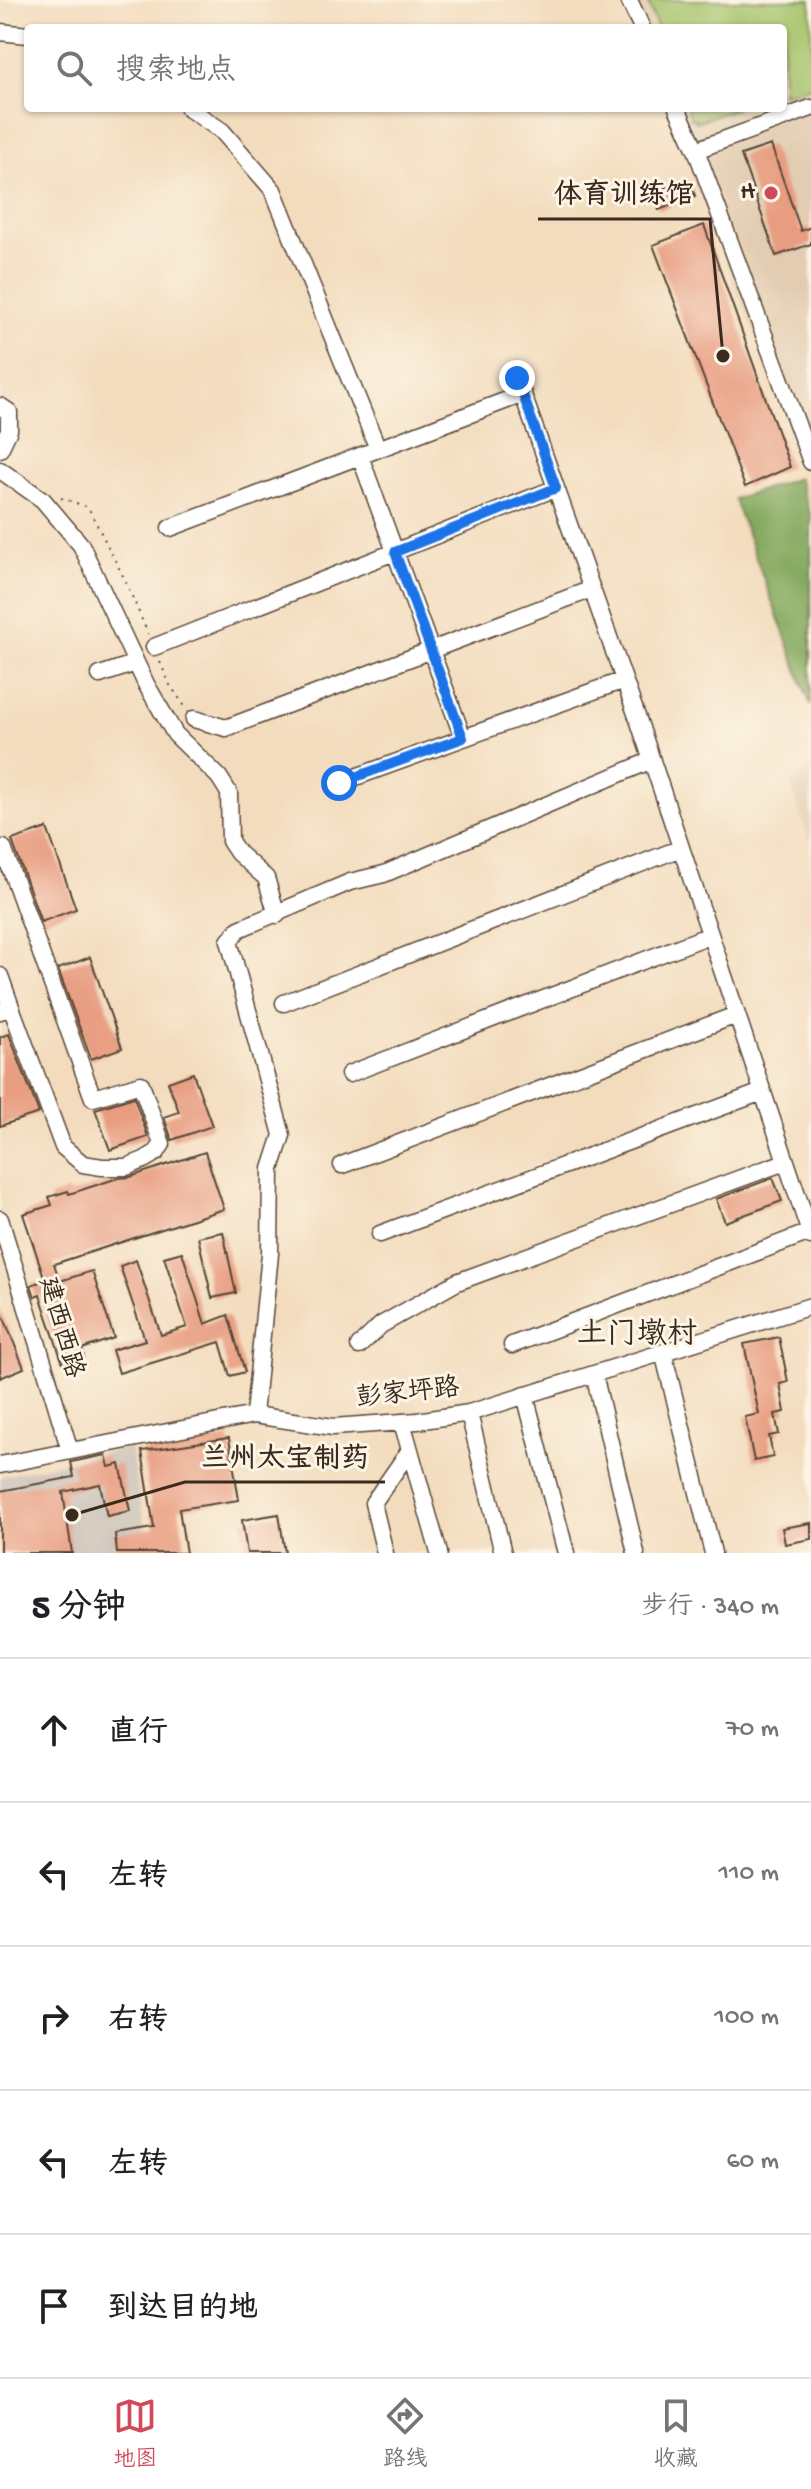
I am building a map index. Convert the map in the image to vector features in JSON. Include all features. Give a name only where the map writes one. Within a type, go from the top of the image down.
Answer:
[{"type":"street","points":[[629,0],[640,24]]},
{"type":"street","points":[[0,32],[24,35]]},
{"type":"street","points":[[696,150],[811,108]]},
{"type":"street","points":[[194,112],[222,131],[273,190],[378,449]]},
{"type":"street","points":[[679,112],[696,150],[811,462]]},
{"type":"street","points":[[170,528],[378,449],[520,386],[652,760],[810,1234],[512,1345]]},
{"type":"street","points":[[0,406],[9,412],[9,430],[0,449]]},
{"type":"street","points":[[360,456],[463,738]]},
{"type":"street","points":[[0,470],[43,500],[81,545],[136,663],[175,734],[219,777],[229,793],[230,841],[238,853],[266,878],[277,915]]},
{"type":"street","points":[[154,647],[556,488]]},
{"type":"street","points":[[194,719],[226,728],[592,589]]},
{"type":"street","points":[[100,675],[136,663]]},
{"type":"street","points":[[339,783],[624,680]]},
{"type":"street","points":[[254,1415],[270,1254],[271,1169],[282,1135],[229,941],[239,929],[350,882],[384,874],[652,760]]},
{"type":"street","points":[[0,849],[3,848],[93,1098],[141,1084],[162,1144],[157,1152],[126,1167],[102,1167],[83,1164],[63,1147],[5,1009],[0,976]]},
{"type":"street","points":[[284,1003],[681,848]]},
{"type":"street","points":[[349,1074],[710,935]]},
{"type":"street","points":[[342,1165],[736,1015]]},
{"type":"street","points":[[380,1234],[762,1092]]},
{"type":"street","points":[[359,1346],[381,1325],[457,1282],[785,1162]]},
{"type":"street","name":"建西西路","points":[[0,1219],[70,1451]]},
{"type":"street","name":"彭家坪路","points":[[0,1465],[254,1415],[333,1427],[469,1413],[811,1306]]},
{"type":"street","points":[[663,1352],[713,1553]]},
{"type":"street","points":[[594,1374],[636,1553]]},
{"type":"street","points":[[525,1395],[566,1553]]},
{"type":"street","points":[[469,1413],[503,1553]]},
{"type":"street","points":[[402,1422],[439,1553]]},
{"type":"street","points":[[385,1553],[373,1503],[410,1450]]},
{"type":"path","points":[[43,500],[65,498],[88,507],[126,582],[170,685],[194,719]]},
{"type":"shaded area","points":[[620,0],[811,0],[811,478],[668,112],[787,112],[787,24],[630,24]]},
{"type":"shaded area","points":[[811,768],[811,847],[791,785]]},
{"type":"shaded area","points":[[130,1447],[150,1553],[0,1553],[0,1477]]},
{"type":"green space","points":[[647,0],[811,0],[811,86],[787,93],[787,24],[656,24]]},
{"type":"green space","points":[[688,112],[726,112],[696,122],[695,118],[691,119]]},
{"type":"green space","points":[[798,478],[811,517],[811,706],[734,499]]},
{"type":"building","name":"H","points":[[771,145],[801,231],[811,227],[811,244],[776,256],[741,155]]},
{"type":"building","points":[[688,179],[695,196],[659,210],[652,193]]},
{"type":"building","points":[[704,225],[790,467],[745,487],[653,245]]},
{"type":"building","points":[[47,828],[76,909],[41,922],[12,840]]},
{"type":"building","points":[[90,957],[122,1048],[91,1059],[58,969]]},
{"type":"building","points":[[9,1034],[39,1113],[0,1126],[0,1037]]},
{"type":"building","points":[[193,1073],[212,1126],[172,1140],[164,1117],[179,1112],[168,1082]]},
{"type":"building","points":[[134,1097],[148,1137],[110,1150],[95,1109]]},
{"type":"building","points":[[205,1152],[224,1209],[54,1264],[60,1281],[92,1271],[114,1338],[82,1349],[84,1357],[63,1364],[40,1295],[35,1297],[31,1285],[45,1280],[23,1214],[52,1205],[49,1197],[130,1177]]},
{"type":"building","points":[[773,1178],[782,1201],[725,1222],[716,1199]]},
{"type":"building","points":[[223,1232],[236,1293],[212,1298],[198,1237]]},
{"type":"building","points":[[182,1252],[205,1324],[228,1315],[245,1372],[230,1376],[220,1342],[119,1373],[112,1350],[145,1340],[120,1266],[136,1260],[161,1335],[187,1327],[164,1257]]},
{"type":"building","points":[[0,1308],[24,1368],[0,1378]]},
{"type":"building","points":[[779,1337],[788,1382],[780,1384],[785,1412],[775,1414],[779,1434],[769,1436],[773,1457],[754,1461],[745,1417],[759,1414],[744,1344]]},
{"type":"building","points":[[229,1438],[239,1500],[179,1509],[186,1553],[117,1553],[115,1534],[154,1528],[142,1451]]},
{"type":"building","points":[[106,1455],[109,1467],[120,1464],[130,1511],[107,1516],[100,1484],[63,1492],[72,1553],[0,1553],[0,1491],[74,1477],[71,1462]]},
{"type":"building","points":[[279,1514],[285,1553],[247,1553],[242,1520]]},
{"type":"building","points":[[811,1523],[811,1539],[785,1544],[782,1528]]},
{"type":"place","name":"H","points":[[771,193]]},
{"type":"place","name":"体育训练馆","points":[[723,356]]},
{"type":"place","name":"兰州太宝制药","points":[[72,1515]]},
{"type":"district","name":"土门墩村","points":[[637,1336]]},
{"type":"route","points":[[339,783],[463,738],[395,552],[556,488],[517,378]]}]
